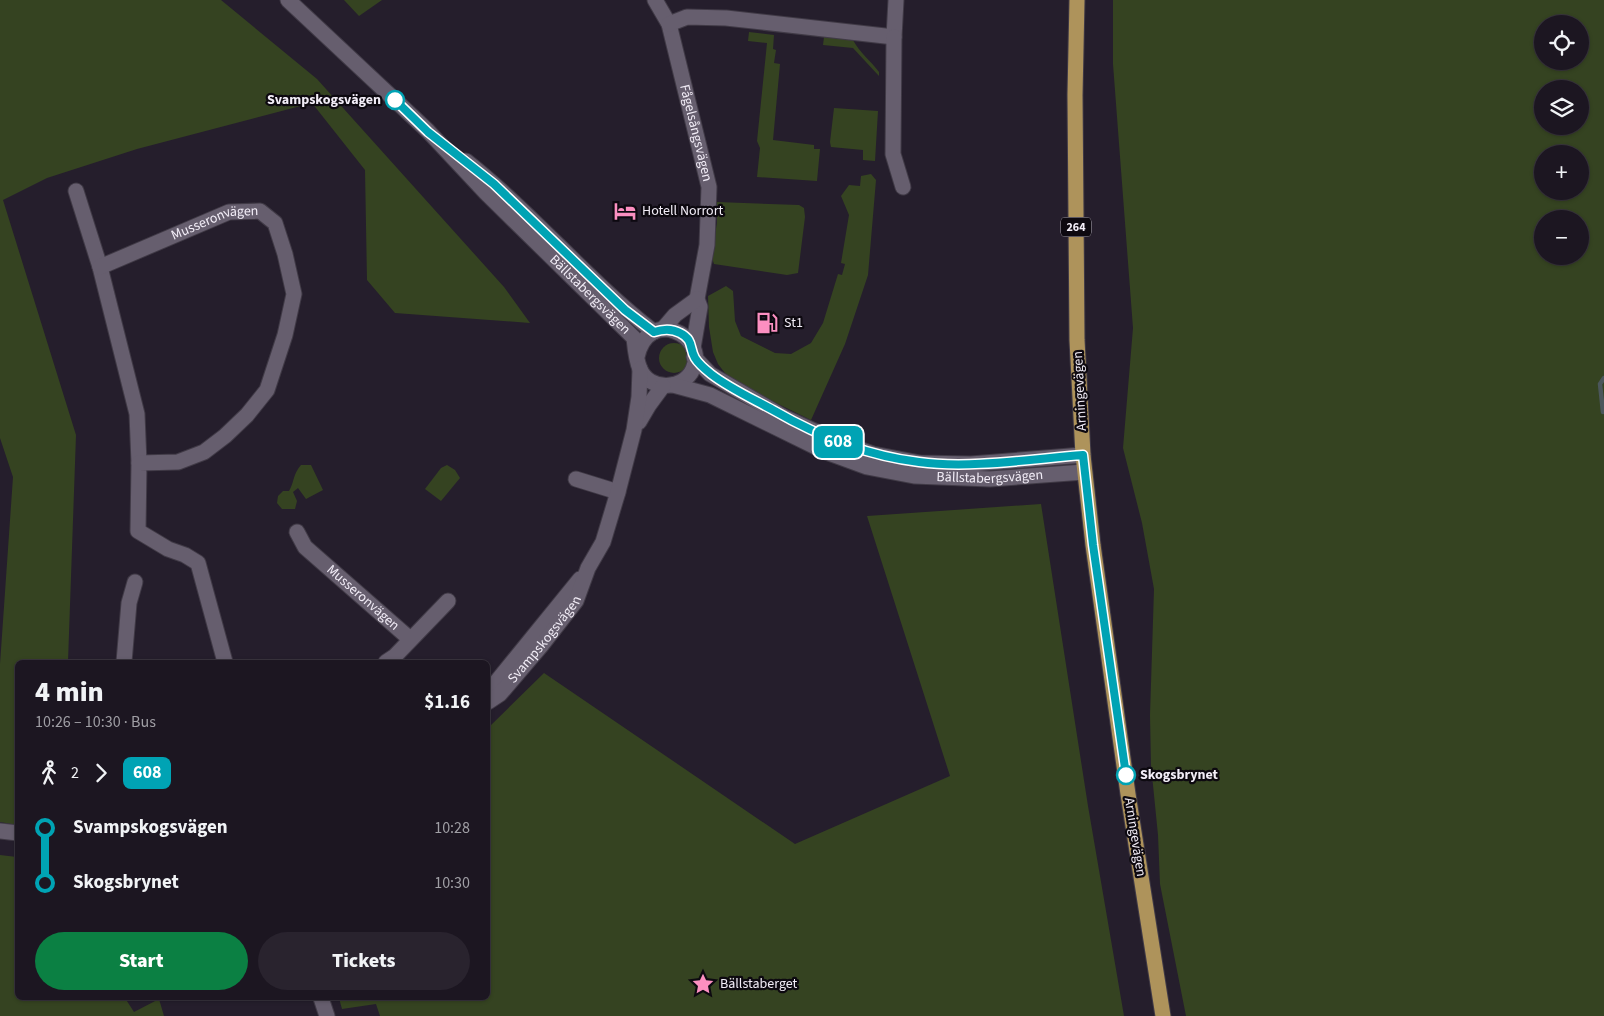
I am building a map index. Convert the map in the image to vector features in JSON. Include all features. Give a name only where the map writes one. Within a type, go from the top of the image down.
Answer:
[{"type":"main road","name":"Arningevägen","points":[[1077,0],[1075,95],[1077,330],[1084,472],[1128,794],[1163,1016]]},
{"type":"street","name":"Bällstabergsvägen","points":[[288,0],[428,132],[486,194],[634,338],[638,363]]},
{"type":"street","name":"Fågelsångsvägen","points":[[655,0],[669,24],[709,187],[707,245],[697,299],[700,307],[694,353]]},
{"type":"street","points":[[896,0],[893,154],[903,187]]},
{"type":"street","points":[[669,24],[687,17],[726,18],[894,37]]},
{"type":"street","name":"Bällstabergsvägen","points":[[428,132],[494,184],[625,310],[658,330]]},
{"type":"street","points":[[76,191],[100,267],[137,414],[139,463],[138,531],[168,549],[185,555],[198,563],[224,660]]},
{"type":"street","name":"Musseronvägen","points":[[100,267],[228,212],[260,211],[275,223],[286,254],[294,294],[285,335],[267,390],[247,415],[225,436],[204,452],[178,462],[139,463]]},
{"type":"street","points":[[658,330],[672,330],[681,334],[688,340],[694,353],[694,368],[689,376],[668,386],[654,384],[646,378],[638,363],[640,346],[646,337],[658,330],[697,299]]},
{"type":"street","name":"Bällstabergsvägen","points":[[694,353],[710,374],[780,423]]},
{"type":"street","name":"Svampskogsvägen","points":[[490,690],[588,568],[603,542],[634,430],[639,397],[638,363]]},
{"type":"street","name":"Bällstabergsvägen","points":[[668,386],[710,395],[780,423],[830,446],[867,467],[914,476],[990,479],[1084,472]]},
{"type":"street","name":"Svampskogsvägen","points":[[634,430],[649,405],[668,386]]},
{"type":"street","name":"Bällstabergsvägen","points":[[830,446],[920,463],[972,464],[1083,455]]},
{"type":"street","points":[[576,479],[618,492]]},
{"type":"street","name":"Musseronvägen","points":[[297,532],[305,547],[410,639]]},
{"type":"street","name":"Svampskogsvägen","points":[[490,701],[500,694],[576,601],[588,568]]},
{"type":"street","points":[[124,660],[129,603],[135,582]]},
{"type":"street","name":"Musseronvägen","points":[[389,660],[448,601]]},
{"type":"street","points":[[0,831],[15,833]]},
{"type":"street","points":[[322,1000],[328,1016]]},
{"type":"green space","points":[[0,0],[221,0],[317,79],[504,287],[530,323],[395,313],[367,280],[365,170],[312,103],[137,149],[47,178],[3,200],[76,435],[68,660],[15,660],[15,825],[0,822],[0,664],[13,477],[0,438]]},
{"type":"green space","points":[[344,0],[382,0],[359,16]]},
{"type":"green space","points":[[1113,0],[1604,0],[1604,1016],[1186,1016],[1160,884],[1158,835],[1151,765],[1150,715],[1154,589],[1142,523],[1123,448],[1133,328],[1113,64]]},
{"type":"green space","points":[[749,32],[774,35],[773,49],[776,50],[774,63],[780,64],[773,140],[814,145],[814,149],[820,149],[817,181],[757,177],[760,148],[757,141],[767,43],[748,41]]},
{"type":"green space","points":[[824,37],[853,40],[858,49],[879,72],[879,76],[853,48],[823,45]]},
{"type":"green space","points":[[834,108],[878,111],[875,161],[863,160],[863,150],[831,147]]},
{"type":"green space","points":[[871,174],[876,180],[868,275],[845,344],[811,420],[728,377],[718,364],[713,352],[709,327],[708,296],[726,286],[733,291],[735,321],[741,336],[775,353],[791,354],[811,343],[823,323],[838,274],[842,275],[845,264],[841,263],[849,215],[841,196],[849,185],[860,186],[861,176]]},
{"type":"green space","points":[[717,202],[799,205],[804,208],[805,217],[798,273],[787,275],[714,264],[711,255],[717,223]]},
{"type":"green space","points":[[674,343],[685,347],[689,358],[685,369],[674,373],[663,369],[659,358],[663,347]]},
{"type":"green space","points":[[301,465],[311,465],[323,490],[306,499],[298,488],[293,492],[297,501],[295,509],[282,509],[277,503],[278,496],[283,491],[289,491],[296,472]]},
{"type":"green space","points":[[447,465],[455,470],[460,478],[441,501],[425,489],[441,468]]},
{"type":"green space","points":[[1041,504],[1088,806],[1124,1016],[380,1016],[376,1004],[342,1009],[340,1000],[490,1000],[490,726],[544,673],[795,844],[950,776],[867,516]]},
{"type":"green space","points":[[0,855],[15,857],[15,1000],[126,1000],[134,1012],[159,1000],[164,1016],[0,1016]]},
{"type":"waterway","points":[[1603,412],[1600,384],[1604,378]]},
{"type":"bus line","name":"608","points":[[395,100],[428,132],[494,184],[625,310],[654,332],[663,329],[681,334],[693,348],[694,357],[710,374],[784,417],[834,440],[873,454],[920,463],[972,464],[1083,455],[1093,545],[1126,775]]},
{"type":"place","name":"Svampskogsvägen","points":[[395,100]]},
{"type":"place","name":"Hotell Norrort","points":[[625,211]]},
{"type":"place","name":"St1","points":[[767,323]]},
{"type":"place","name":"Skogsbrynet","points":[[1126,775]]},
{"type":"place","name":"Bällstaberget","points":[[703,984]]}]
